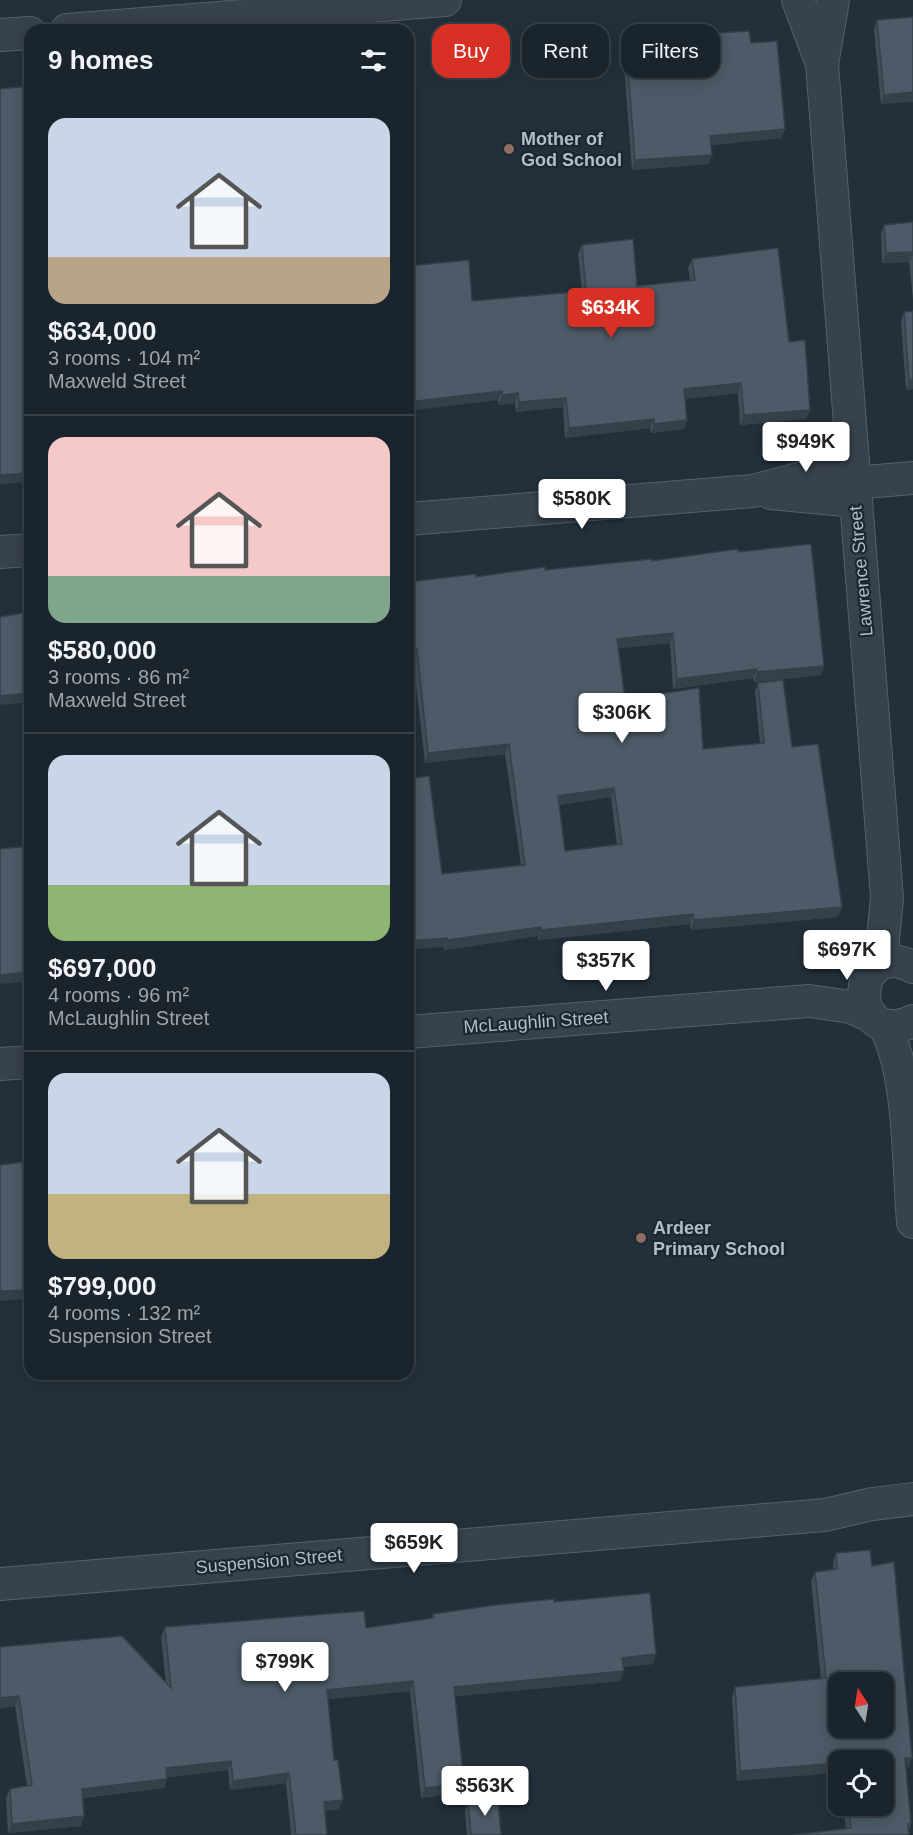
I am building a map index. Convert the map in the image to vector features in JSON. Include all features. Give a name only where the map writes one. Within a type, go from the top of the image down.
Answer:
[{"type":"street","points":[[126,24],[301,6],[445,0]]},
{"type":"street","name":"Lawrence Street","points":[[798,0],[822,64]]},
{"type":"street","points":[[809,0],[818,0]]},
{"type":"street","name":"Lawrence Street","points":[[833,0],[822,64],[887,898],[882,949],[869,976]]},
{"type":"street","points":[[0,35],[24,33]]},
{"type":"street","points":[[414,519],[913,478]]},
{"type":"street","points":[[0,552],[24,550]]},
{"type":"street","name":"Lawrence Street","points":[[887,898],[899,936],[913,967]]},
{"type":"street","name":"McLaughlin Street","points":[[808,1001],[869,976],[886,963],[895,961],[913,967]]},
{"type":"street","points":[[869,976],[863,998],[895,1022],[894,1043],[901,1071],[913,1222]]},
{"type":"street","name":"McLaughlin Street","points":[[414,1032],[808,1001],[851,1006],[895,1022]]},
{"type":"street","points":[[0,1064],[24,1062]]},
{"type":"street","name":"Suspension Street","points":[[0,1584],[825,1515],[872,1504],[913,1499]]},
{"type":"street","name":"Suspension Street","points":[[825,1515],[875,1522],[913,1521]]},
{"type":"building","points":[[913,17],[913,92],[884,95],[877,20]]},
{"type":"building","points":[[749,31],[751,43],[777,41],[785,129],[710,136],[712,155],[635,160],[629,78],[720,78],[720,33]]},
{"type":"building","points":[[24,87],[24,473],[0,475],[0,89]]},
{"type":"building","points":[[913,222],[913,252],[886,253],[884,225]]},
{"type":"building","points":[[633,239],[637,286],[695,280],[692,259],[778,248],[789,342],[805,340],[810,410],[744,415],[741,383],[684,389],[687,420],[654,424],[654,419],[569,428],[566,398],[519,402],[518,393],[502,395],[502,391],[414,401],[414,265],[469,260],[472,301],[586,291],[582,245]]},
{"type":"building","points":[[913,311],[913,380],[909,380],[904,312]]},
{"type":"building","points":[[811,544],[824,666],[757,672],[757,669],[677,679],[673,633],[617,639],[625,699],[699,688],[703,749],[764,743],[758,683],[783,680],[792,747],[818,744],[842,907],[694,920],[693,914],[541,930],[541,927],[447,940],[447,938],[414,941],[414,778],[429,776],[442,874],[525,865],[509,744],[428,753],[417,649],[414,649],[414,581],[476,574],[476,577],[545,567],[545,570],[652,559],[652,561],[738,549],[738,552]],"holes":[[[614,788],[622,844],[565,851],[558,796]]]},
{"type":"building","points":[[24,613],[24,694],[0,696],[0,617]]},
{"type":"building","points":[[24,847],[24,973],[0,975],[0,849]]},
{"type":"building","points":[[22,1162],[24,1171],[24,1290],[0,1291],[0,1165]]},
{"type":"building","points":[[870,1550],[872,1566],[894,1562],[912,1758],[905,1758],[911,1823],[908,1824],[909,1835],[794,1835],[851,1828],[849,1816],[894,1816],[894,1750],[828,1750],[828,1764],[740,1771],[735,1687],[826,1678],[815,1572],[837,1569],[836,1553]]},
{"type":"building","points":[[650,1593],[656,1654],[622,1658],[624,1671],[454,1687],[464,1783],[425,1788],[413,1681],[327,1690],[334,1760],[338,1760],[343,1800],[324,1802],[327,1835],[296,1835],[289,1773],[233,1781],[231,1761],[166,1768],[167,1779],[82,1789],[84,1816],[12,1824],[10,1789],[32,1785],[19,1696],[0,1698],[0,1647],[122,1636],[171,1688],[165,1627],[364,1611],[366,1628],[434,1618],[433,1614],[495,1605]]},
{"type":"building","points":[[498,1798],[501,1835],[471,1835],[468,1801]]},
{"type":"place","name":"Mother of God School","points":[[509,149]]},
{"type":"place","name":"Ardeer Primary School","points":[[641,1238]]}]
